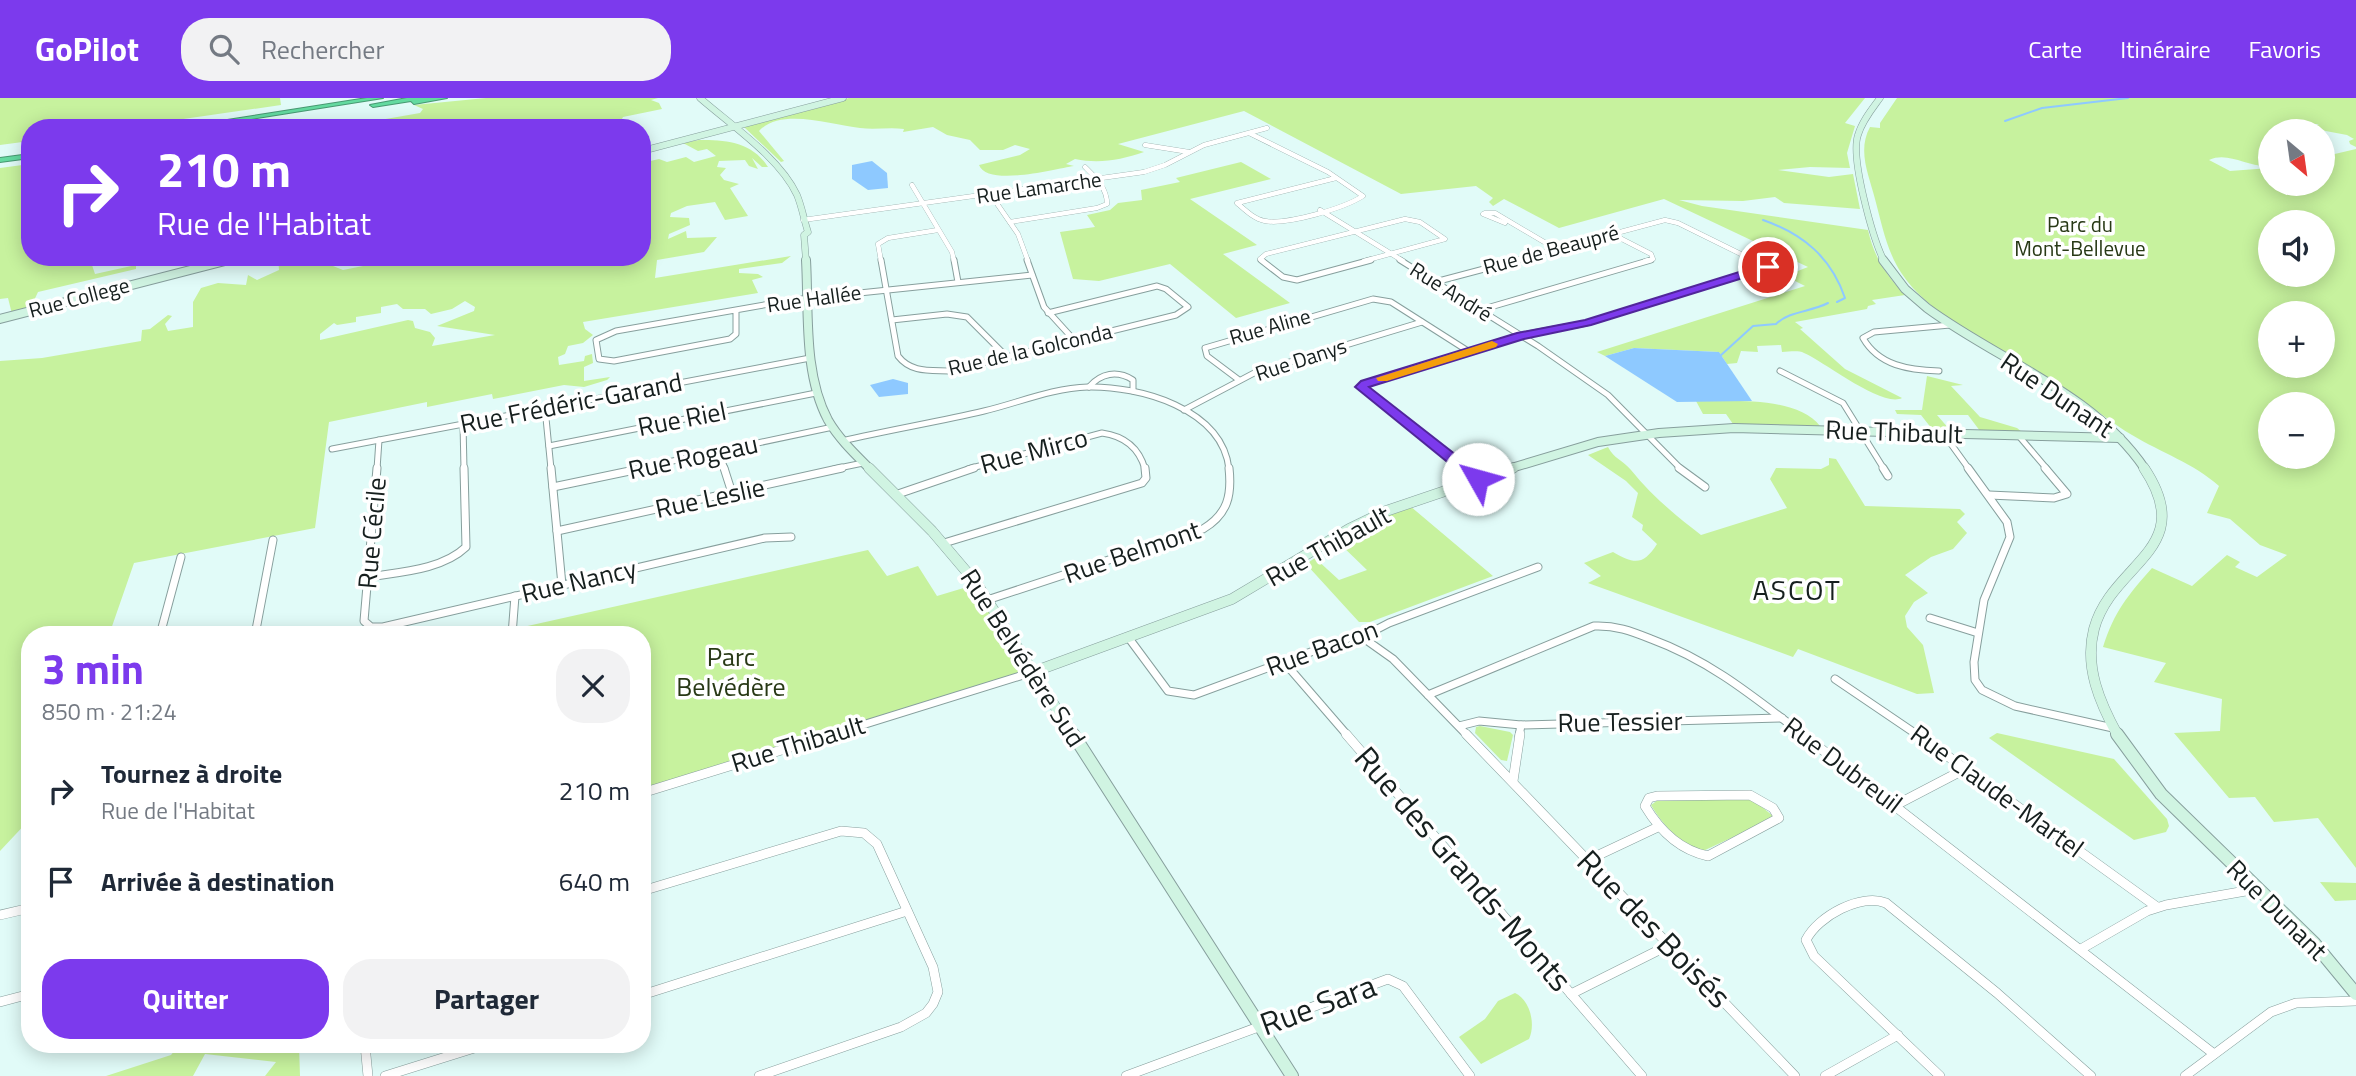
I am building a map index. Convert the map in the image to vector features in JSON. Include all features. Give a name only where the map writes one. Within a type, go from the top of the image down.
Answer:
[{"type":"highway","points":[[323,107],[371,98]]},
{"type":"highway","points":[[241,119],[380,98]]},
{"type":"highway","points":[[282,119],[421,98]]},
{"type":"highway","points":[[354,108],[444,98]]},
{"type":"highway","points":[[0,153],[21,150]]},
{"type":"highway","points":[[0,160],[21,157]]},
{"type":"street","points":[[651,149],[843,98]]},
{"type":"street","name":"Rue Belvédère Sud","points":[[702,99],[775,164],[797,196],[803,220],[807,225],[804,235],[810,358],[816,393],[833,427],[863,463],[944,543],[987,600],[1292,1076]]},
{"type":"street","name":"Rue Dunant","points":[[1878,100],[1857,133],[1854,152],[1879,251],[1899,283],[1950,325],[2074,401],[2120,438],[2141,461],[2152,480],[2160,502],[2161,523],[2150,553],[2109,599],[2094,627],[2092,673],[2113,728],[2133,760],[2161,793],[2314,943],[2356,995]]},
{"type":"street","name":"Rue Lamarche","points":[[803,220],[923,205],[1156,169],[1189,152],[1267,128]]},
{"type":"street","points":[[1249,133],[1336,178],[1361,192],[1363,198],[1320,211],[1267,222],[1237,203],[1336,178]]},
{"type":"street","points":[[1145,145],[1189,152]]},
{"type":"street","points":[[1010,222],[1104,206],[1108,200],[1098,179],[1085,167]]},
{"type":"street","points":[[912,185],[952,252],[958,282]]},
{"type":"street","points":[[991,195],[1019,236],[1048,313],[1075,341]]},
{"type":"street","name":"Rue André","points":[[1320,211],[1521,335],[1612,398],[1680,469],[1705,487]]},
{"type":"street","points":[[1513,226],[1482,214],[1495,213],[1556,249]]},
{"type":"street","points":[[1409,219],[1420,222],[1446,238],[1441,242],[1392,255],[1297,280],[1283,277],[1260,260],[1266,254],[1409,219]]},
{"type":"street","name":"Rue de Beaupré","points":[[1435,282],[1668,220],[1768,267]]},
{"type":"street","name":"Rue de la Golconda","points":[[938,230],[888,238],[879,243],[899,359],[912,369],[943,372],[1008,358],[1181,313],[1188,307],[1166,289],[1157,286],[1048,313]]},
{"type":"street","points":[[1480,310],[1653,259],[1651,254],[1612,234]]},
{"type":"street","name":"Rue College","points":[[0,319],[204,266]]},
{"type":"street","points":[[1478,479],[1361,387],[1365,383],[1521,335],[1587,323],[1768,267],[1786,276]]},
{"type":"street","name":"Rue Hallée","points":[[736,310],[736,334],[730,339],[607,362],[599,359],[594,342],[598,337],[616,331],[736,310],[807,298],[1032,275]]},
{"type":"street","name":"Rue Aline","points":[[1239,380],[1207,356],[1205,348],[1367,300],[1384,299],[1422,322]]},
{"type":"street","points":[[892,320],[947,314],[967,317],[1008,358]]},
{"type":"street","points":[[1422,322],[1468,351]]},
{"type":"street","name":"Rue Danys","points":[[1184,410],[1239,380],[1269,368],[1422,322]]},
{"type":"street","points":[[1939,371],[1895,366],[1868,346],[1863,338],[1874,332],[1950,325]]},
{"type":"street","name":"Rue Frédéric-Garand","points":[[331,449],[810,358]]},
{"type":"street","points":[[1780,371],[1836,398],[1846,407],[1888,476]]},
{"type":"street","name":"Rue Belmont","points":[[1089,387],[1101,376],[1120,374],[1133,380],[1133,391]]},
{"type":"street","name":"Rue Belmont","points":[[842,441],[963,416],[1056,392],[1089,387],[1133,391],[1184,410],[1209,429],[1228,455],[1231,466],[1230,500],[1221,517],[1194,534],[987,600]]},
{"type":"street","name":"Rue Riel","points":[[549,446],[816,393]]},
{"type":"street","points":[[545,408],[562,585]]},
{"type":"street","points":[[368,578],[450,559],[466,547],[463,424]]},
{"type":"street","name":"Rue Rogeau","points":[[553,487],[833,427]]},
{"type":"street","name":"Rue Thibault","points":[[651,790],[1033,672],[1128,637],[1249,590],[1374,516],[1570,449],[1647,434],[1734,428],[2120,438]]},
{"type":"street","name":"Rue Mirco","points":[[895,495],[958,472],[1102,433],[1114,435],[1128,443],[1143,460],[1147,473],[1142,483],[944,543]]},
{"type":"street","points":[[1943,433],[2007,522],[2011,537],[1991,576],[1978,633],[1975,680],[1990,697],[2008,705],[2113,728]]},
{"type":"street","points":[[1989,495],[2054,498],[2067,494],[2018,435]]},
{"type":"street","name":"Rue Cécile","points":[[368,625],[364,621],[379,440]]},
{"type":"street","points":[[719,452],[732,493]]},
{"type":"street","name":"Rue Leslie","points":[[557,531],[863,463]]},
{"type":"street","name":"Rue Nancy","points":[[368,625],[383,626],[765,538],[791,537]]},
{"type":"street","points":[[257,626],[273,540]]},
{"type":"street","points":[[162,626],[180,557]]},
{"type":"street","name":"Rue Bacon","points":[[1128,637],[1163,686],[1168,691],[1185,696],[1202,693],[1349,638],[1362,637],[1398,620],[1538,566]]},
{"type":"street","points":[[513,626],[515,596]]},
{"type":"street","points":[[1930,618],[1978,633]]},
{"type":"street","name":"Rue Dubreuil","points":[[1428,695],[1594,626],[1612,625],[1697,658],[1782,718],[1896,805],[2214,1054]]},
{"type":"street","name":"Rue des Boisés","points":[[1362,637],[1370,640],[1459,726],[1795,1076]]},
{"type":"street","name":"Rue des Grands-Monts","points":[[1284,662],[1642,1076]]},
{"type":"street","name":"Rue Claude-Martel","points":[[1835,679],[2157,907]]},
{"type":"street","name":"Rue Tessier","points":[[1459,726],[1479,721],[1521,725],[1782,718]]},
{"type":"street","points":[[1513,781],[1521,725]]},
{"type":"street","points":[[1896,805],[1965,769]]},
{"type":"street","points":[[1752,795],[1773,808],[1779,816],[1777,821],[1708,856],[1693,852],[1658,827],[1645,806],[1649,798],[1657,796],[1752,795]]},
{"type":"street","points":[[1588,860],[1658,827]]},
{"type":"street","points":[[651,888],[841,831],[858,832],[870,837],[880,852],[933,967],[937,992],[933,1004],[926,1013],[901,1027],[759,1076]]},
{"type":"street","points":[[2081,949],[2134,917],[2157,907],[2257,889]]},
{"type":"street","points":[[1940,1076],[1814,956],[1806,940],[1812,928],[1861,902],[1879,900],[1896,910],[2091,1076]]},
{"type":"street","points":[[0,915],[21,910]]},
{"type":"street","points":[[651,992],[906,911]]},
{"type":"street","points":[[1571,994],[1669,945]]},
{"type":"street","name":"Rue Sara","points":[[1126,1076],[1376,982],[1392,979],[1409,993],[1470,1076]]},
{"type":"street","points":[[0,1002],[21,996]]},
{"type":"street","points":[[2185,1076],[2252,1024],[2284,1007],[2312,1002],[2356,1001]]},
{"type":"street","points":[[1825,1076],[1898,1035]]},
{"type":"street","points":[[366,1053],[368,1076]]},
{"type":"street","points":[[385,1076],[458,1053]]},
{"type":"green space","points":[[0,98],[280,98],[281,105],[184,119],[21,119],[21,142],[0,145]]},
{"type":"green space","points":[[486,98],[658,98],[651,100],[659,103],[662,109],[622,119],[386,119],[420,113],[423,109],[414,105]]},
{"type":"green space","points":[[849,98],[1865,98],[1845,123],[1855,126],[1847,153],[1850,168],[1810,167],[1778,170],[1829,177],[1853,174],[1860,209],[1784,203],[1775,197],[1743,201],[1679,200],[1702,206],[1868,230],[1882,265],[1905,295],[1872,300],[1876,304],[1868,306],[1867,309],[1795,322],[1845,369],[1902,398],[1893,399],[1868,391],[1804,353],[1782,352],[1781,345],[1757,346],[1758,352],[1741,351],[1737,363],[1727,364],[1719,352],[1634,348],[1605,356],[1597,352],[1805,286],[1785,276],[1808,267],[1664,199],[1559,228],[1504,199],[1493,206],[1489,202],[1493,198],[1476,186],[1401,194],[1244,111],[1118,144],[1144,152],[1127,157],[1101,161],[1075,159],[1066,164],[1074,166],[1008,176],[995,175],[979,165],[1020,155],[1030,149],[1015,145],[1003,150],[980,150],[970,140],[947,135],[933,127],[903,132],[904,129],[866,129],[793,119],[780,120],[759,131],[784,161],[781,162],[744,127]]},
{"type":"green space","name":"Parc du Mont-Bellevue","points":[[1897,98],[2356,98],[2356,147],[2349,141],[2354,139],[2335,133],[2335,119],[2258,119],[2258,166],[2224,157],[2209,160],[2230,171],[2258,169],[2258,196],[2335,196],[2335,154],[2356,149],[2356,868],[2318,818],[2274,822],[2255,797],[2229,798],[2174,733],[2220,731],[2222,699],[2154,682],[2166,663],[2103,647],[2123,604],[2152,568],[2192,586],[2227,555],[2240,562],[2235,567],[2257,577],[2287,555],[2260,545],[2230,519],[2207,513],[2219,486],[2209,478],[2132,435],[2075,396],[1981,341],[1916,291],[1897,266],[1889,247],[1865,163],[1866,136],[1870,127],[1880,128],[1880,123]]},
{"type":"green space","points":[[709,140],[738,144],[754,152],[768,167],[762,167],[752,158],[758,169],[749,166],[745,160],[719,161],[717,167],[726,168],[720,175],[724,180],[739,184],[730,188],[748,216],[725,220],[715,202],[687,206],[671,213],[670,217],[689,218],[690,225],[669,234],[668,239],[686,231],[687,238],[717,237],[704,252],[657,260],[655,278],[791,256],[782,263],[739,269],[739,273],[758,274],[763,277],[752,280],[758,293],[583,322],[585,329],[593,335],[583,343],[568,346],[565,354],[558,357],[559,365],[584,361],[585,356],[592,354],[593,363],[584,367],[584,381],[610,377],[584,387],[564,385],[493,399],[492,394],[427,407],[427,402],[329,422],[315,528],[134,563],[112,626],[21,626],[21,829],[0,851],[0,361],[42,358],[141,341],[142,330],[150,329],[168,315],[172,316],[165,324],[168,331],[193,327],[193,302],[201,288],[218,283],[246,285],[248,275],[257,280],[279,270],[279,266],[333,266],[343,270],[363,266],[651,266],[651,161],[659,159],[667,162],[686,157],[694,162],[716,156],[707,149],[698,151],[683,143]],"holes":[[[465,301],[475,307],[474,311],[437,326],[495,335],[432,346],[435,338],[430,332],[415,328],[413,321],[408,320],[320,340],[320,334],[334,323],[337,325],[356,322],[356,317],[381,313],[381,307],[397,304],[403,309],[425,309],[431,314],[452,309]]]},
{"type":"green space","points":[[1241,162],[1271,179],[1190,199],[1257,245],[1223,254],[1290,303],[1236,318],[1170,264],[1099,281],[1073,279],[1060,232],[1095,227],[1087,215],[1110,210],[1118,203],[1142,200],[1141,190],[1180,182],[1176,178]]},
{"type":"green space","points":[[21,165],[21,266],[92,266],[95,274],[131,266],[136,266],[136,269],[38,292],[30,309],[12,314],[8,298],[0,299],[0,168]]},
{"type":"green space","points":[[1927,376],[1963,385],[1951,386],[1980,417],[2022,432],[1980,431],[1968,415],[1937,415],[1950,430],[1932,429],[1921,415],[1897,414],[1895,410],[1922,410]]},
{"type":"green space","points":[[1696,401],[1744,401],[1780,405],[1796,409],[1820,426],[1733,424],[1726,414],[1703,414]]},
{"type":"green space","points":[[1608,447],[1655,496],[1701,535],[1787,508],[1770,479],[1776,468],[1821,469],[1829,465],[1829,458],[1836,459],[1865,506],[1960,509],[1965,514],[1957,522],[1967,533],[1953,549],[1931,557],[1905,575],[1928,593],[1914,602],[1905,616],[1907,627],[1923,645],[1934,693],[1917,694],[1798,649],[1793,657],[1588,583],[1601,576],[1584,563],[1613,552],[1638,561],[1647,556],[1657,544],[1642,530],[1643,525],[1632,517],[1638,493],[1626,481],[1588,455]]},
{"type":"green space","points":[[1410,506],[1493,576],[1370,622],[1359,622],[1306,564],[1315,558],[1339,580],[1367,570],[1338,542],[1365,526]]},
{"type":"green space","name":"Parc Belvédère","points":[[868,550],[887,576],[918,566],[937,596],[977,584],[1033,672],[651,790],[651,626],[527,626]]},
{"type":"green space","points":[[1476,727],[1510,732],[1513,735],[1507,761],[1501,760],[1475,733]]},
{"type":"green space","points":[[1997,733],[2114,759],[2167,819],[2169,826],[2166,832],[2134,840],[1989,738]]},
{"type":"green space","points":[[1751,798],[1773,816],[1772,819],[1703,851],[1687,844],[1673,833],[1651,805],[1658,800]]},
{"type":"green space","points":[[2320,882],[2356,883],[2356,900],[2335,901]]},
{"type":"green space","points":[[1515,993],[1524,1001],[1530,1013],[1532,1026],[1529,1039],[1481,1064],[1459,1037],[1485,1019],[1498,1001]]},
{"type":"green space","points":[[173,1053],[299,1053],[300,1076],[265,1076],[276,1062],[205,1054],[193,1076],[106,1076]]},
{"type":"water","points":[[872,161],[887,173],[888,188],[868,190],[852,179],[852,165]]},
{"type":"water","points":[[1634,348],[1719,352],[1752,401],[1677,402],[1605,356]]},
{"type":"water","points":[[893,379],[908,383],[908,394],[879,397],[870,385]]},
{"type":"waterway","points":[[2005,121],[2042,108],[2128,98]]},
{"type":"waterway","points":[[1763,220],[1791,232],[1814,249],[1839,283],[1845,298],[1837,302]]},
{"type":"waterway","points":[[1720,356],[1753,326],[1776,324],[1787,316],[1828,303]]},
{"type":"slow traffic","points":[[1382,378],[1492,344]]},
{"type":"district","name":"ASCOT","points":[[1797,590]]},
{"type":"route","points":[[1478,479],[1361,387],[1365,383],[1521,335],[1587,323],[1768,267]]}]
